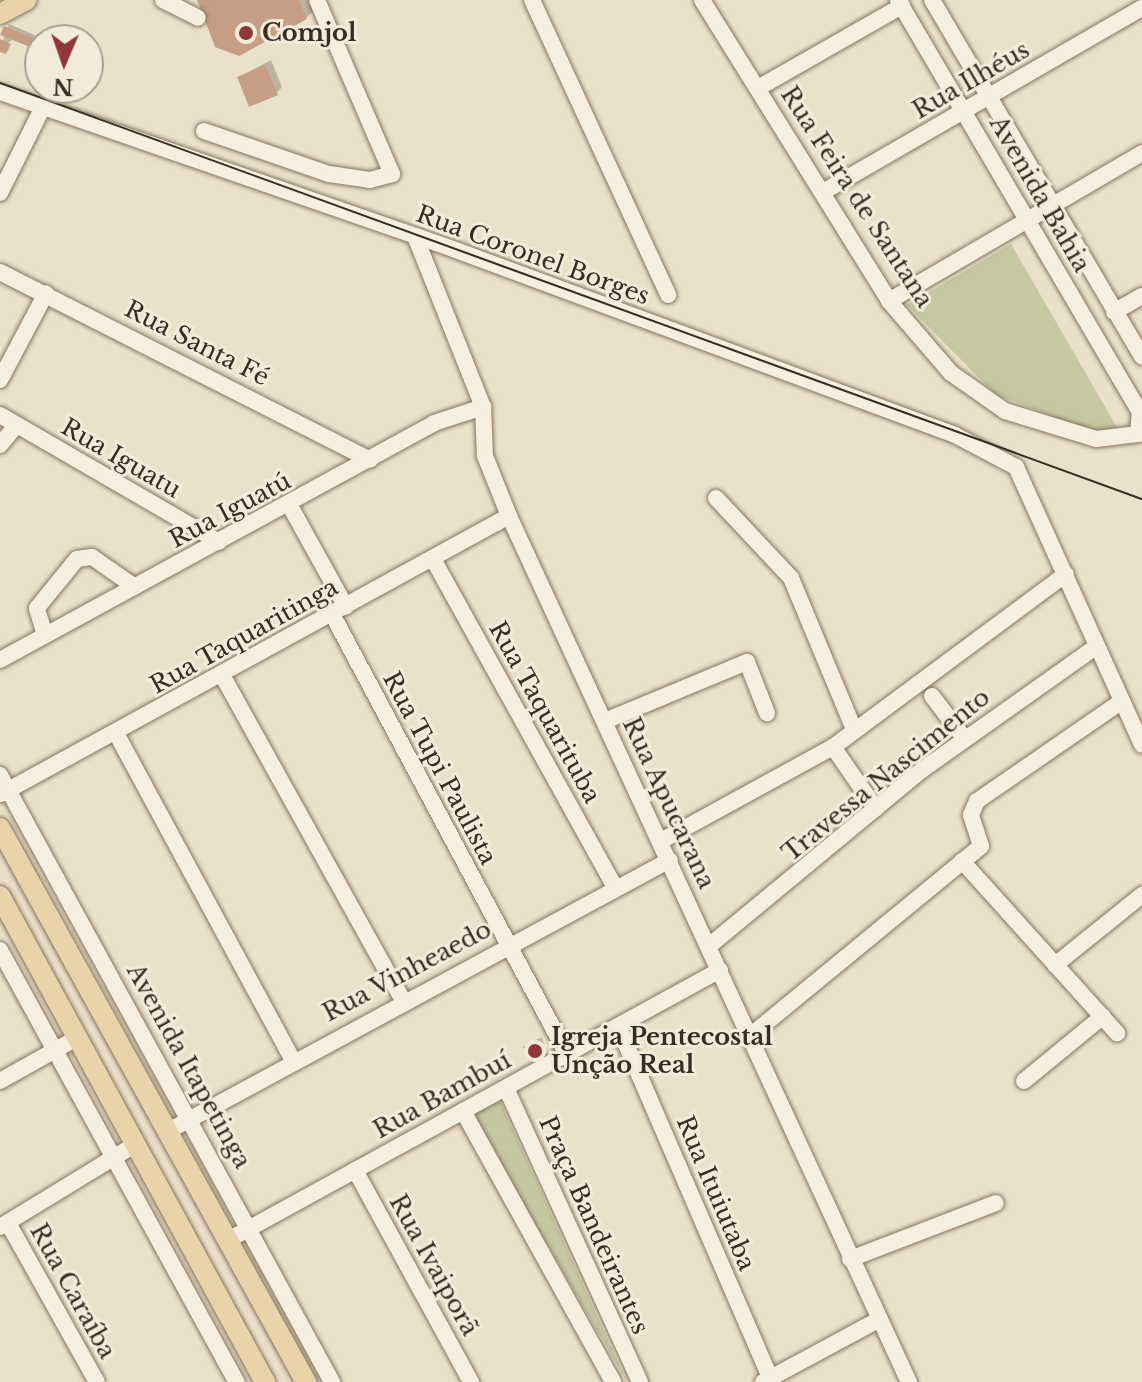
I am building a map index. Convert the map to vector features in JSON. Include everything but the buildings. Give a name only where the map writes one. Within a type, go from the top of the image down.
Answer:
[{"type":"main road","points":[[0,14],[26,0]]},
{"type":"main road","name":"Avenida Itapetinga","points":[[0,828],[7,858],[43,905],[170,1130],[238,1234],[306,1382]]},
{"type":"main road","points":[[0,896],[263,1378],[293,1358]]},
{"type":"main road","points":[[13,921],[43,905]]},
{"type":"street","points":[[163,0],[198,18]]},
{"type":"street","points":[[204,131],[329,174],[370,180],[392,174],[317,0]]},
{"type":"street","points":[[532,0],[668,295]]},
{"type":"street","name":"Rua Feira de Santana","points":[[702,0],[889,301],[951,373],[991,403],[1096,439],[1128,439],[1138,434],[1141,412]]},
{"type":"street","name":"Avenida Bahia","points":[[932,0],[1142,357]]},
{"type":"street","points":[[758,88],[900,3]]},
{"type":"street","name":"Avenida Bahia","points":[[900,3],[1025,220],[1141,412]]},
{"type":"street","name":"Rua Ilhéus","points":[[823,192],[966,113],[1142,8]]},
{"type":"street","name":"Rua Coronel Borges","points":[[0,92],[415,236],[955,435],[1016,467],[1032,492],[1142,745]]},
{"type":"street","points":[[0,193],[43,107]]},
{"type":"street","points":[[889,301],[1142,153]]},
{"type":"street","name":"Rua Apucarana","points":[[415,236],[483,407],[485,456],[509,516],[909,1382]]},
{"type":"street","name":"Rua Santa Fé","points":[[0,272],[370,460]]},
{"type":"street","points":[[0,380],[46,293]]},
{"type":"street","points":[[1114,312],[1142,296]]},
{"type":"street","name":"Rua Iguatú","points":[[0,660],[290,506],[434,423],[483,407]]},
{"type":"street","name":"Rua Iguatu","points":[[0,415],[219,542]]},
{"type":"street","points":[[0,445],[17,425]]},
{"type":"street","points":[[716,498],[791,578],[853,727]]},
{"type":"street","name":"Rua Tupi Paulista","points":[[290,506],[506,944],[567,1055]]},
{"type":"street","name":"Rua Taquaritinga","points":[[3,787],[116,733],[509,516]]},
{"type":"street","points":[[45,635],[37,608],[77,559],[92,557],[135,587]]},
{"type":"street","name":"Rua Taquarituba","points":[[433,559],[615,887]]},
{"type":"street","points":[[661,841],[833,747],[853,727],[1066,574]]},
{"type":"street","name":"Travessa Nascimento","points":[[709,946],[964,738],[1097,646]]},
{"type":"street","points":[[605,721],[747,662],[767,713]]},
{"type":"street","points":[[222,675],[403,1000]]},
{"type":"street","points":[[932,696],[964,738]]},
{"type":"street","points":[[750,1036],[982,842],[971,815],[977,801],[1122,701]]},
{"type":"street","points":[[116,733],[293,1060]]},
{"type":"street","points":[[833,747],[876,809]]},
{"type":"street","name":"Avenida Itapetinga","points":[[3,787],[189,1120],[238,1234],[332,1382]]},
{"type":"street","name":"Rua Vinheaedo","points":[[170,1130],[506,944],[670,860]]},
{"type":"street","points":[[962,861],[1117,1033]]},
{"type":"street","points":[[1055,965],[1142,895]]},
{"type":"street","points":[[0,950],[237,1382]]},
{"type":"street","name":"Rua Bambuí","points":[[238,1234],[720,970]]},
{"type":"street","points":[[1024,1081],[1103,1016]]},
{"type":"street","name":"Rua Ituiutaba","points":[[618,1026],[766,1380]]},
{"type":"street","points":[[0,1081],[77,1038]]},
{"type":"street","name":"Praça Bandeirantes","points":[[506,1088],[640,1382]]},
{"type":"street","name":"Praça Bandeirantes","points":[[463,1111],[613,1382]]},
{"type":"street","points":[[4,1225],[136,1144]]},
{"type":"street","name":"Rua Ivaiporã","points":[[355,1170],[471,1382]]},
{"type":"street","points":[[850,1259],[996,1203]]},
{"type":"street","name":"Rua Caraíba","points":[[4,1225],[97,1382]]},
{"type":"street","points":[[766,1380],[878,1320]]},
{"type":"green space","points":[[1011,244],[1118,429],[1096,433],[995,394],[907,305]]},
{"type":"green space","points":[[500,1101],[627,1382],[472,1115]]},
{"type":"tram line","points":[[0,83],[1142,499]]},
{"type":"place","name":"Comjol","points":[[246,33]]},
{"type":"place","name":"Igreja Pentecostal Unção Real","points":[[535,1051]]}]
